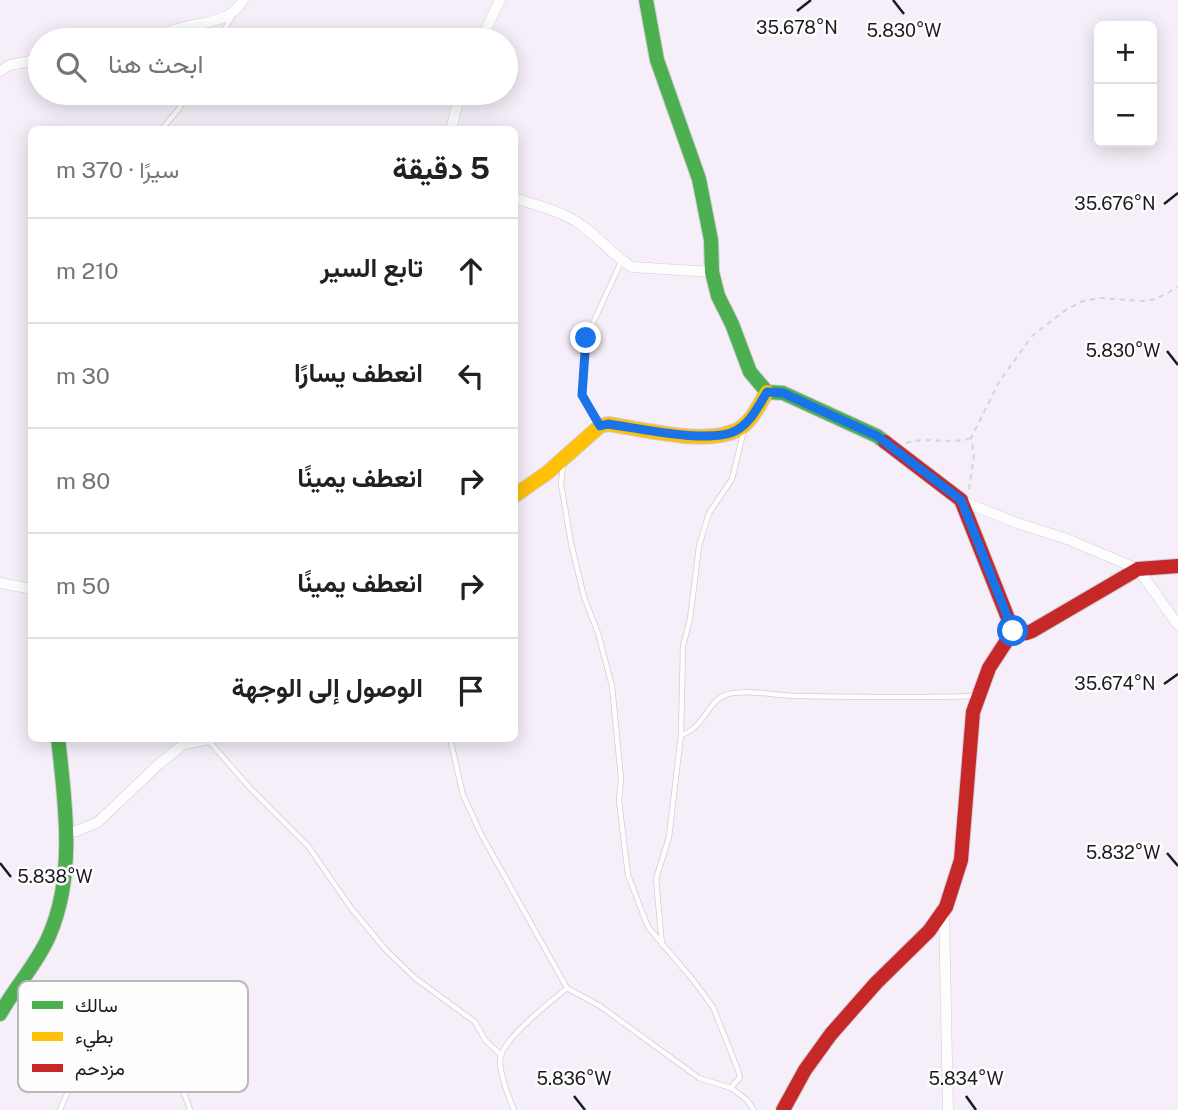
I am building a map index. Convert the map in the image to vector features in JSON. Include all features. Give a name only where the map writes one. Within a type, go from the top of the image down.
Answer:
[{"type":"street","points":[[182,28],[222,19],[235,11],[243,0]]},
{"type":"street","points":[[487,28],[500,0]]},
{"type":"street","points":[[646,0],[657,60],[699,179],[718,296],[750,372],[758,384],[767,392],[783,393],[877,436],[961,500],[1138,569],[1178,625]]},
{"type":"street","points":[[0,71],[10,65],[28,61]]},
{"type":"street","points":[[452,126],[457,105]]},
{"type":"street","points":[[518,199],[575,220],[632,267],[712,272]]},
{"type":"street","points":[[518,493],[547,473],[600,426],[608,424],[690,436],[735,432],[746,424],[767,392]]},
{"type":"street","points":[[961,500],[1013,631],[1023,635],[1138,569],[1178,566]]},
{"type":"street","points":[[0,583],[28,588]]},
{"type":"street","points":[[783,1110],[793,1088],[831,1030],[931,928],[944,911],[956,880],[963,844],[972,725],[978,696],[992,663],[1013,631]]},
{"type":"street","points":[[20,981],[40,953],[58,914],[64,876],[63,792],[58,742]]},
{"type":"street","points":[[180,742],[184,744]]},
{"type":"street","points":[[64,832],[76,831],[98,822],[159,764],[184,744],[198,742]]},
{"type":"street","points":[[944,911],[948,1110]]},
{"type":"street","points":[[0,1014],[18,984]]},
{"type":"lane","points":[[225,28],[235,11]]},
{"type":"lane","points":[[165,126],[181,105]]},
{"type":"lane","points":[[600,426],[582,395],[586,338],[622,261]]},
{"type":"lane","points":[[662,946],[656,879],[669,836],[681,735],[683,646],[690,619],[699,545],[709,513],[732,479],[746,424]]},
{"type":"lane","points":[[566,454],[561,484],[571,543],[584,597],[598,633],[612,686],[625,857],[641,913],[648,927],[694,980],[713,1007],[740,1077],[731,1088]]},
{"type":"lane","points":[[681,735],[690,733],[716,702],[729,694],[978,696]]},
{"type":"lane","points":[[214,742],[250,788],[308,846],[351,908],[386,950],[415,978],[475,1022],[485,1041],[501,1055]]},
{"type":"lane","points":[[451,742],[463,794],[481,834],[567,988],[600,1006],[691,1072],[709,1082],[731,1088],[747,1100],[754,1110]]},
{"type":"lane","points":[[15,988],[18,991]]},
{"type":"lane","points":[[514,1110],[504,1084],[501,1055],[505,1046],[520,1030],[567,988]]},
{"type":"lane","points":[[60,1110],[68,1092]]},
{"type":"lane","points":[[185,1092],[190,1110]]},
{"type":"path","points":[[961,500],[969,492],[972,478],[974,455],[971,438],[999,382],[1032,336],[1067,309],[1083,301],[1100,298],[1143,301],[1156,299],[1178,287]]},
{"type":"path","points":[[896,449],[917,439],[944,442],[971,438]]},
{"type":"traffic: fast","points":[[646,0],[657,60],[699,179],[718,296],[750,372],[767,392],[783,393],[885,442]]},
{"type":"traffic: fast","points":[[21,981],[49,936],[63,888],[66,838],[58,742]]},
{"type":"traffic: fast","points":[[0,1014],[18,986]]},
{"type":"traffic: slow","points":[[518,493],[547,473],[600,426],[608,424],[691,436],[724,435],[746,423],[767,392]]},
{"type":"traffic: jam","points":[[885,442],[961,500],[1013,631],[1022,634],[1032,631],[1138,569],[1178,566]]},
{"type":"traffic: jam","points":[[783,1110],[805,1070],[831,1034],[876,983],[929,931],[946,907],[961,860],[973,712],[989,668],[1013,631]]},
{"type":"route","points":[[586,338],[582,395],[600,426],[608,424],[690,436],[735,432],[746,424],[767,392],[783,393],[877,436],[896,449],[961,500],[1013,631]]}]
